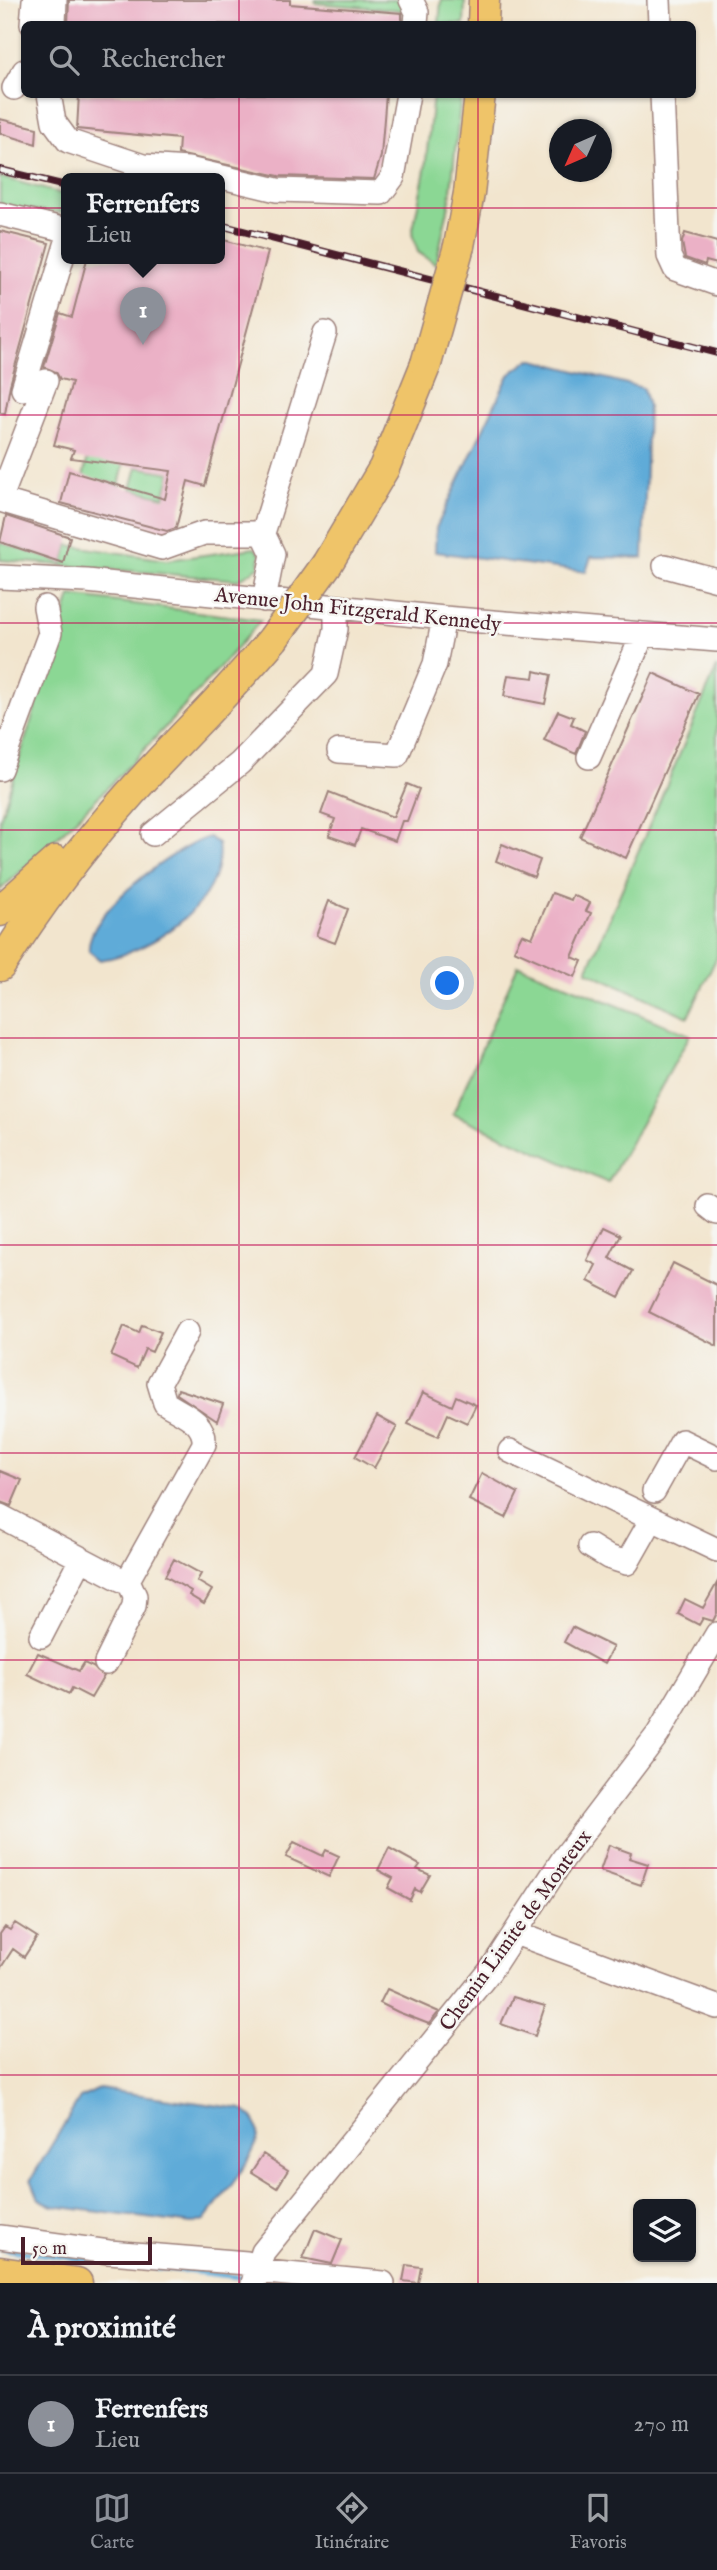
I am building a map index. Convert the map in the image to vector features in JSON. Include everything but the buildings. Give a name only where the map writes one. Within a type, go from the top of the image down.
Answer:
[{"type":"main road","points":[[483,21],[484,0]]},
{"type":"main road","points":[[0,966],[50,890],[129,795],[237,682],[273,639],[327,564],[384,468],[426,364],[459,246],[469,193],[480,98]]},
{"type":"main road","points":[[0,911],[129,795]]},
{"type":"main road","points":[[0,2272],[45,2281],[77,2283]]},
{"type":"street","points":[[32,21],[34,0]]},
{"type":"street","points":[[54,21],[55,0]]},
{"type":"street","points":[[411,0],[417,12],[416,21]]},
{"type":"street","points":[[659,0],[660,21]]},
{"type":"street","points":[[51,98],[54,122],[68,141],[143,166],[205,173]]},
{"type":"street","points":[[225,178],[277,190],[381,193],[393,177],[407,98]]},
{"type":"street","points":[[662,98],[669,256],[675,269],[717,284]]},
{"type":"street","points":[[0,214],[61,229]]},
{"type":"street","points":[[23,389],[61,261]]},
{"type":"street","points":[[264,600],[273,554],[263,533],[325,333]]},
{"type":"street","points":[[46,381],[0,500],[162,548],[204,533],[263,533]]},
{"type":"street","points":[[665,566],[717,580]]},
{"type":"street","name":"Avenue John Fitzgerald Kennedy","points":[[0,577],[717,640]]},
{"type":"street","points":[[0,739],[54,580]]},
{"type":"street","points":[[0,769],[50,633],[45,607]]},
{"type":"street","points":[[153,834],[240,764],[326,674],[336,629],[336,607]]},
{"type":"street","points":[[339,751],[397,755],[435,664],[444,618]]},
{"type":"street","points":[[589,757],[643,634]]},
{"type":"street","points":[[128,1580],[204,1444],[205,1434],[198,1423],[165,1403],[159,1382],[187,1332]]},
{"type":"street","points":[[654,1491],[682,1441],[717,1458]]},
{"type":"street","points":[[510,1451],[717,1549]]},
{"type":"street","points":[[0,1516],[80,1561],[122,1580],[128,1580]]},
{"type":"street","points":[[590,1546],[608,1557],[627,1563],[652,1519]]},
{"type":"street","points":[[41,1636],[80,1561]]},
{"type":"street","points":[[106,1663],[134,1606],[135,1596],[128,1580]]},
{"type":"street","name":"Chemin Limite de Monteux","points":[[254,2277],[263,2252],[491,1971],[563,1859],[659,1734],[717,1634]]},
{"type":"street","points":[[515,1933],[717,2007]]},
{"type":"street","points":[[0,2237],[109,2252],[247,2263],[254,2277],[383,2283]]},
{"type":"green space","points":[[315,0],[398,0],[404,9],[406,21],[400,21],[400,10],[315,3]]},
{"type":"green space","points":[[441,0],[465,0],[464,21],[439,21]]},
{"type":"green space","points":[[433,98],[461,98],[450,200],[436,264],[418,252],[412,234],[425,170]]},
{"type":"green space","points":[[0,177],[61,194],[61,213],[0,207]]},
{"type":"green space","points":[[89,453],[124,464],[119,485],[83,477]]},
{"type":"green space","points":[[137,467],[171,473],[164,497],[131,489]]},
{"type":"green space","points":[[0,542],[63,563],[68,545],[167,560],[255,548],[260,554],[259,567],[238,580],[0,560]]},
{"type":"green space","points":[[71,596],[261,620],[135,760],[0,890],[0,819]]},
{"type":"green space","points":[[717,667],[717,957],[688,1017],[587,971]]},
{"type":"green space","points":[[518,965],[690,1035],[608,1183],[453,1114]]},
{"type":"water","points":[[530,359],[643,388],[648,406],[643,558],[591,557],[586,572],[435,552],[436,528],[509,375]]},
{"type":"water","points":[[209,837],[218,844],[218,865],[211,886],[182,921],[162,936],[120,955],[100,960],[89,951],[91,936],[116,901],[155,867]]},
{"type":"water","points":[[99,2089],[242,2109],[252,2118],[258,2131],[253,2151],[238,2177],[205,2220],[192,2224],[53,2206],[39,2199],[31,2179],[80,2098]]},
{"type":"waterway","points":[[3,2249],[94,2261]]},
{"type":"waterway","points":[[142,2266],[247,2278]]},
{"type":"railway","points":[[0,170],[61,185]]},
{"type":"railway","points":[[225,226],[717,353]]},
{"type":"place","name":"Ferrenfers","points":[[143,345]]}]
